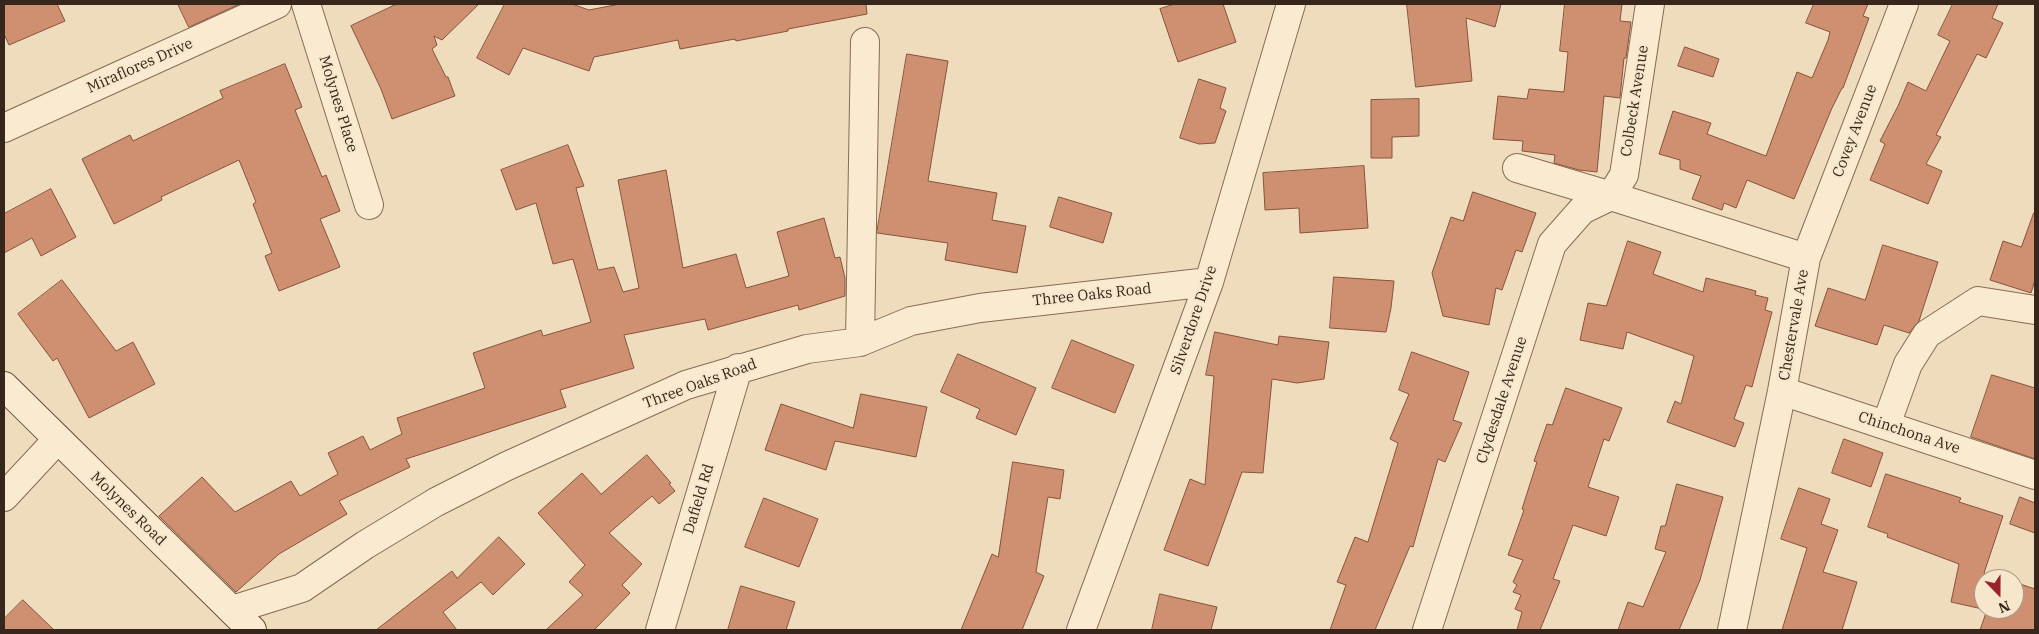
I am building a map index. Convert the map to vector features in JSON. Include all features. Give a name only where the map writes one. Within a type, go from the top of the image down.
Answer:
[{"type":"street","name":"Miraflores Drive","points":[[4,128],[277,4]]},
{"type":"street","name":"Molynes Place","points":[[306,4],[369,205]]},
{"type":"street","name":"Silverdore Drive","points":[[1081,630],[1209,282],[1291,4]]},
{"type":"street","name":"Colbeck Avenue","points":[[1612,196],[1624,175],[1650,4]]},
{"type":"street","name":"Covey Avenue","points":[[1806,258],[1904,4]]},
{"type":"street","points":[[860,342],[864,42]]},
{"type":"street","name":"Chestervale Ave","points":[[1517,168],[1612,196],[1806,258],[1782,391],[1732,630]]},
{"type":"street","name":"Clydesdale Avenue","points":[[1427,630],[1552,244],[1582,210],[1612,196]]},
{"type":"street","name":"Three Oaks Road","points":[[232,610],[302,588],[365,545],[436,502],[507,466],[686,385],[807,349],[860,342],[911,321],[980,308],[1209,282]]},
{"type":"street","points":[[1886,425],[1908,364],[1927,334],[1978,301],[2035,310]]},
{"type":"street","name":"Dafield Rd","points":[[660,630],[738,368]]},
{"type":"street","name":"Molynes Road","points":[[4,386],[252,630]]},
{"type":"street","name":"Chinchona Ave","points":[[1782,391],[2035,475]]},
{"type":"street","points":[[4,497],[57,440]]},
{"type":"building","points":[[4,4],[57,4],[65,21],[9,45],[4,34]]},
{"type":"building","points":[[178,4],[240,4],[189,27]]},
{"type":"building","points":[[397,4],[479,4],[442,40],[434,36],[437,45],[432,49],[446,77],[448,77],[455,96],[392,119],[381,89],[351,26]]},
{"type":"building","points":[[505,4],[572,4],[589,10],[620,4],[866,4],[867,14],[736,41],[735,39],[680,49],[678,40],[594,57],[589,71],[523,48],[509,75],[477,58]]},
{"type":"building","points":[[1175,4],[1223,4],[1236,42],[1178,62],[1160,9]]},
{"type":"building","points":[[1407,4],[1501,4],[1495,27],[1466,18],[1472,81],[1416,87]]},
{"type":"building","points":[[1565,4],[1622,4],[1620,21],[1631,22],[1626,58],[1624,58],[1620,98],[1604,96],[1597,172],[1579,170],[1554,163],[1555,155],[1522,151],[1523,141],[1493,139],[1498,96],[1527,99],[1529,89],[1564,92],[1568,52],[1560,51]]},
{"type":"building","points":[[1814,4],[1868,4],[1863,16],[1869,18],[1843,88],[1832,108],[1794,199],[1747,180],[1736,208],[1724,203],[1722,210],[1692,199],[1701,176],[1680,169],[1680,160],[1659,154],[1673,111],[1711,123],[1707,134],[1766,156],[1797,72],[1812,78],[1828,40],[1830,32],[1806,23]]},
{"type":"building","points":[[1953,4],[1998,4],[1992,18],[2003,23],[1986,58],[1977,54],[1936,135],[1941,137],[1926,164],[1942,171],[1928,204],[1870,180],[1885,144],[1880,141],[1908,82],[1926,91],[1950,41],[1938,35]]},
{"type":"building","points":[[1685,47],[1719,59],[1713,77],[1678,66]]},
{"type":"building","points":[[907,54],[948,61],[928,181],[997,193],[992,220],[1026,226],[1017,273],[945,260],[948,243],[877,233]]},
{"type":"building","points":[[285,64],[302,107],[295,110],[322,177],[326,175],[340,211],[320,219],[340,267],[279,291],[265,256],[272,253],[253,204],[256,202],[239,160],[161,197],[162,200],[114,224],[82,159],[130,135],[133,141],[223,98],[220,91]]},
{"type":"building","points":[[1199,79],[1226,88],[1220,108],[1226,111],[1215,143],[1199,144],[1180,138]]},
{"type":"building","points":[[1419,99],[1419,136],[1392,137],[1392,158],[1371,158],[1371,100]]},
{"type":"building","points":[[568,145],[584,186],[576,188],[598,270],[614,267],[623,292],[639,288],[618,180],[666,170],[683,268],[736,254],[746,288],[789,276],[777,232],[824,218],[835,258],[840,257],[845,278],[845,296],[799,310],[798,305],[708,330],[705,319],[624,335],[634,368],[560,390],[566,407],[406,459],[410,467],[339,501],[347,514],[279,554],[236,592],[159,516],[202,477],[235,512],[291,481],[300,496],[338,474],[328,453],[363,436],[370,450],[402,434],[397,418],[485,388],[473,353],[541,330],[543,336],[591,322],[573,259],[553,264],[536,203],[516,210],[501,170]]},
{"type":"building","points":[[1364,166],[1368,228],[1300,233],[1299,208],[1265,210],[1263,173]]},
{"type":"building","points":[[51,189],[76,237],[41,256],[32,238],[4,253],[4,214]]},
{"type":"building","points":[[1473,192],[1536,213],[1522,252],[1516,250],[1502,290],[1496,288],[1489,325],[1443,316],[1432,273],[1451,217],[1463,221]]},
{"type":"building","points":[[1059,197],[1112,213],[1103,243],[1050,227]]},
{"type":"building","points":[[2034,213],[2035,280],[2031,293],[1990,280],[2003,241],[2021,247]]},
{"type":"building","points":[[1628,241],[1661,252],[1653,274],[1703,292],[1706,278],[1756,291],[1755,295],[1768,298],[1765,310],[1772,312],[1752,387],[1746,385],[1734,419],[1744,423],[1735,447],[1667,422],[1675,401],[1681,404],[1694,356],[1627,332],[1623,349],[1580,340],[1588,303],[1606,306]]},
{"type":"building","points":[[1883,245],[1938,262],[1919,321],[1909,333],[1884,325],[1877,345],[1815,326],[1828,288],[1865,300]]},
{"type":"building","points":[[1334,277],[1394,281],[1386,332],[1330,328]]},
{"type":"building","points":[[62,280],[116,351],[133,342],[155,384],[89,418],[57,358],[53,361],[18,314]]},
{"type":"building","points":[[1215,332],[1278,345],[1279,336],[1329,342],[1324,379],[1297,383],[1272,379],[1263,473],[1242,472],[1208,566],[1164,550],[1190,479],[1205,485],[1214,376],[1206,375]]},
{"type":"building","points":[[1072,340],[1134,365],[1115,413],[1052,388]]},
{"type":"building","points":[[1412,352],[1469,372],[1453,420],[1462,423],[1445,462],[1438,459],[1413,547],[1410,546],[1375,630],[1330,630],[1346,585],[1337,582],[1355,537],[1368,542],[1398,443],[1390,439],[1409,394],[1399,390]]},
{"type":"building","points":[[958,354],[1036,388],[1016,435],[976,418],[980,409],[941,392]]},
{"type":"building","points":[[1992,375],[2035,388],[2035,459],[1971,437]]},
{"type":"building","points":[[1566,388],[1622,408],[1609,441],[1604,439],[1588,487],[1619,497],[1606,536],[1573,525],[1553,579],[1560,581],[1540,630],[1517,630],[1522,612],[1515,609],[1521,595],[1513,592],[1517,585],[1513,582],[1523,560],[1508,555],[1524,510],[1522,509],[1537,462],[1534,461],[1547,424],[1552,425]]},
{"type":"building","points":[[861,394],[927,407],[916,457],[835,441],[826,470],[765,450],[781,404],[853,428]]},
{"type":"building","points":[[1844,439],[1883,453],[1871,487],[1832,473]]},
{"type":"building","points":[[647,455],[671,483],[669,484],[675,491],[659,504],[652,496],[609,533],[642,564],[622,585],[630,593],[594,630],[546,630],[583,595],[569,582],[585,565],[538,513],[582,473],[601,494]]},
{"type":"building","points":[[1013,462],[1064,470],[1060,499],[1048,497],[1036,572],[1044,576],[1022,630],[961,630],[992,554],[998,557]]},
{"type":"building","points":[[1886,474],[1961,498],[1959,502],[2003,516],[1985,569],[1974,569],[1974,607],[1951,602],[1959,564],[1887,537],[1888,534],[1868,527]]},
{"type":"building","points":[[1677,484],[1723,497],[1700,580],[1679,630],[1618,630],[1628,602],[1643,607],[1666,552],[1655,549],[1661,526],[1665,526]]},
{"type":"building","points":[[1799,488],[1830,499],[1821,524],[1838,530],[1823,572],[1857,582],[1842,630],[1782,630],[1807,548],[1781,539]]},
{"type":"building","points":[[2020,497],[2035,503],[2035,533],[2010,524]]},
{"type":"building","points":[[764,498],[818,519],[799,567],[745,547]]},
{"type":"building","points":[[499,537],[525,564],[493,595],[481,582],[443,612],[457,630],[376,630],[452,571],[457,578]]},
{"type":"building","points":[[2024,585],[2035,589],[2035,630],[1980,630],[1984,619],[2024,619]]},
{"type":"building","points":[[741,586],[795,602],[786,630],[728,630]]},
{"type":"building","points":[[1160,594],[1217,607],[1211,630],[1152,630]]},
{"type":"building","points":[[23,600],[54,630],[4,630],[4,619]]}]
